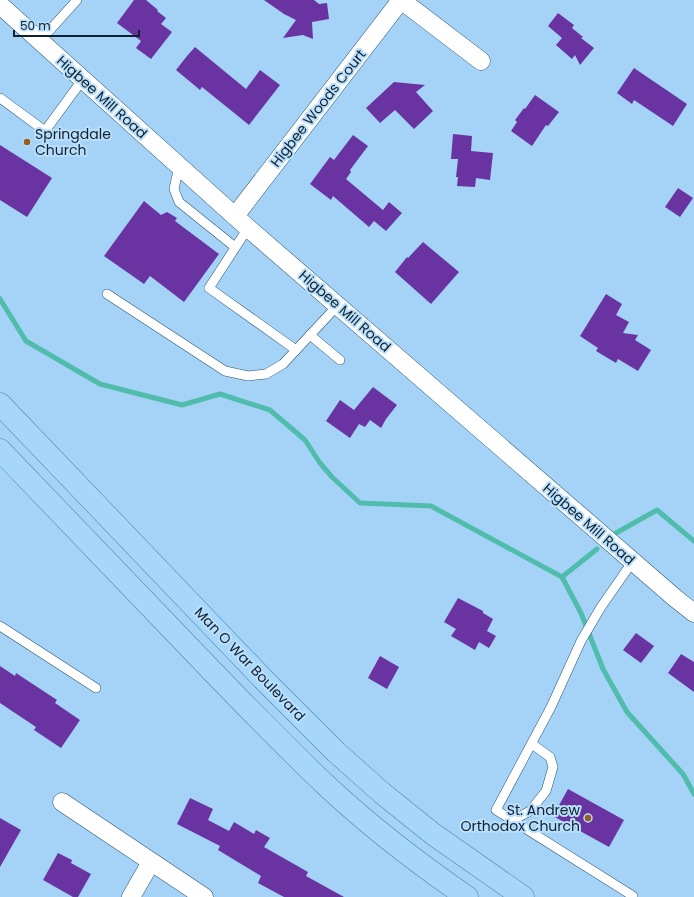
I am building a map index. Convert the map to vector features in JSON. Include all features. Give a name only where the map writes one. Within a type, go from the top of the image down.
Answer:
[{"type":"main road","name":"Man O War Boulevard","points":[[0,404],[269,685],[336,752],[382,793],[433,834],[523,897]]},
{"type":"main road","points":[[0,450],[261,721],[330,789],[442,880],[467,897]]},
{"type":"street","name":"Higbee Woods Court","points":[[235,216],[401,0],[481,62]]},
{"type":"street","name":"Higbee Mill Road","points":[[0,5],[248,228],[694,613]]},
{"type":"street","points":[[62,802],[204,897]]},
{"type":"street","points":[[131,897],[151,862]]},
{"type":"lane","points":[[40,41],[77,0]]},
{"type":"lane","points":[[0,98],[45,131],[83,79]]},
{"type":"lane","points":[[179,166],[174,189],[180,202],[235,248]]},
{"type":"lane","points":[[248,228],[209,288],[296,350]]},
{"type":"lane","points":[[108,294],[225,371],[248,376],[266,374],[283,364],[338,305]]},
{"type":"lane","points":[[310,335],[340,360]]},
{"type":"lane","points":[[632,561],[601,607],[581,641],[551,707],[496,810],[633,896]]},
{"type":"lane","points":[[0,626],[96,688]]},
{"type":"lane","points":[[512,820],[530,811],[546,791],[553,767],[550,757],[532,744]]},
{"type":"building","points":[[134,0],[146,0],[158,10],[157,11],[166,18],[161,24],[172,32],[151,59],[136,48],[141,41],[117,23]]},
{"type":"building","points":[[264,0],[314,0],[319,4],[327,3],[329,19],[312,22],[313,39],[303,35],[283,38],[296,20],[284,14]]},
{"type":"building","points":[[558,13],[574,25],[572,28],[583,37],[581,38],[594,48],[580,65],[575,55],[572,59],[556,45],[562,38],[548,26]]},
{"type":"building","points":[[195,47],[246,89],[260,70],[280,85],[249,125],[202,87],[200,90],[176,70]]},
{"type":"building","points":[[634,68],[687,104],[673,126],[634,100],[632,104],[617,93]]},
{"type":"building","points":[[394,82],[425,85],[416,92],[433,111],[414,129],[395,110],[380,123],[366,108]]},
{"type":"building","points":[[535,95],[559,112],[548,126],[546,125],[532,146],[511,131],[517,122],[515,120]]},
{"type":"building","points":[[453,134],[472,136],[471,151],[493,153],[490,180],[476,178],[475,187],[457,186],[458,177],[456,177],[458,159],[451,159]]},
{"type":"building","points":[[353,135],[368,146],[350,170],[351,172],[346,179],[383,210],[389,202],[402,213],[386,231],[374,221],[369,227],[333,196],[331,200],[310,184],[330,157],[334,160]]},
{"type":"building","points":[[0,145],[52,178],[27,217],[0,200]]},
{"type":"building","points":[[678,188],[693,198],[680,217],[665,207]]},
{"type":"building","points":[[144,201],[161,215],[167,212],[177,218],[175,221],[219,254],[184,302],[150,276],[144,284],[104,256]]},
{"type":"building","points":[[423,242],[459,272],[431,304],[395,272],[407,257],[408,258]]},
{"type":"building","points":[[606,294],[622,304],[616,315],[629,322],[623,333],[638,335],[635,340],[651,350],[638,371],[618,359],[616,363],[596,351],[598,348],[580,336]]},
{"type":"building","points":[[373,387],[397,405],[381,428],[370,420],[365,427],[359,424],[350,438],[326,421],[340,400],[354,410]]},
{"type":"building","points":[[458,598],[483,611],[483,613],[493,619],[487,631],[496,636],[489,648],[479,642],[475,650],[451,636],[456,629],[444,622]]},
{"type":"building","points":[[636,633],[654,646],[641,663],[623,650]]},
{"type":"building","points":[[681,654],[694,662],[694,692],[668,673]]},
{"type":"building","points":[[380,656],[399,667],[387,689],[368,678]]},
{"type":"building","points":[[0,666],[15,676],[16,673],[57,700],[55,703],[80,720],[61,748],[34,730],[36,727],[0,703]]},
{"type":"building","name":"St. Andrew Orthodox Church","points":[[568,789],[624,820],[609,847],[553,816]]},
{"type":"building","points":[[190,798],[213,809],[208,820],[229,831],[234,822],[254,834],[256,830],[270,838],[264,847],[308,872],[306,876],[344,897],[284,897],[258,883],[261,876],[218,850],[220,846],[177,824]]},
{"type":"building","points":[[0,818],[21,830],[0,867]]},
{"type":"building","points":[[58,853],[72,860],[71,863],[91,874],[78,897],[73,897],[43,880]]},
{"type":"waterway","points":[[0,299],[26,341],[100,384],[182,405],[220,394],[270,410],[305,440],[320,463],[332,477],[360,503],[431,506],[562,577],[597,549]]},
{"type":"waterway","points":[[616,533],[657,510],[694,541]]},
{"type":"waterway","points":[[562,577],[581,613],[603,669],[627,712],[683,774],[694,794]]},
{"type":"place","name":"Springdale Church","points":[[27,142]]},
{"type":"place","name":"St. Andrew Orthodox Church","points":[[588,818]]}]
